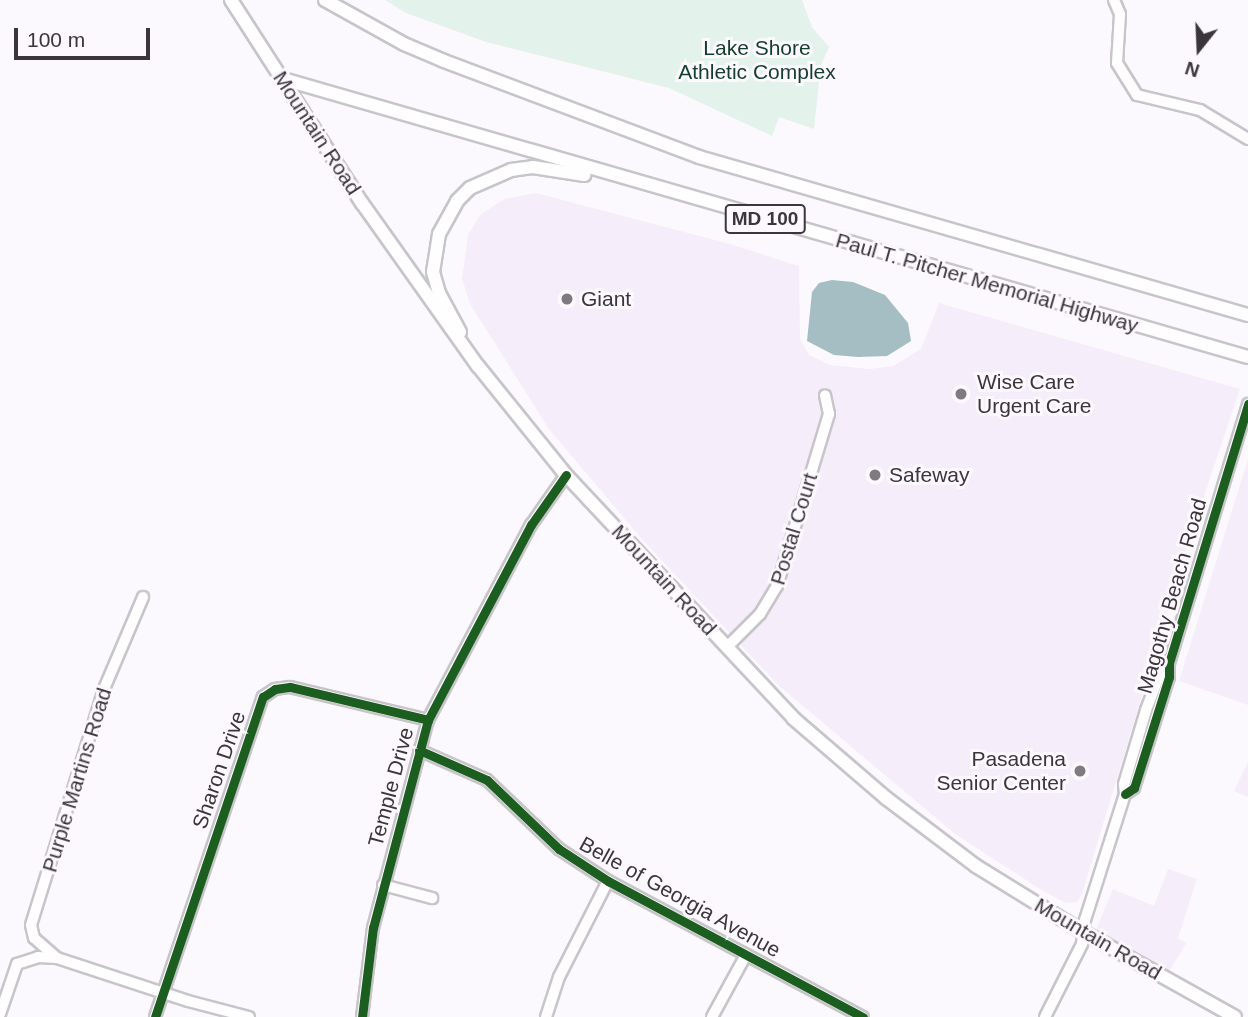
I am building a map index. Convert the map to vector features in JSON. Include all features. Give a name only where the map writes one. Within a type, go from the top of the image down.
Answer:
[{"type":"main road","name":"Mountain Road","points":[[231,0],[377,224],[478,366],[566,475],[793,718],[886,798],[976,866],[1083,932],[1235,1017]]},
{"type":"main road","name":"Paul T. Pitcher Memorial Highway","points":[[325,0],[404,44],[444,61],[699,157],[1248,316]]},
{"type":"main road","name":"Paul T. Pitcher Memorial Highway","points":[[283,79],[688,198],[1248,357]]},
{"type":"main road","points":[[478,366],[439,293],[433,272],[436,245],[446,217],[470,188],[511,170],[533,167],[688,198]]},
{"type":"street","points":[[1114,0],[1120,14],[1117,63],[1137,95],[1200,110],[1248,139]]},
{"type":"street","name":"Postal Court","points":[[727,647],[760,614],[777,586],[829,414],[825,395]]},
{"type":"street","name":"Magothy Beach Road","points":[[1045,1017],[1078,953],[1125,794],[1124,784],[1146,710],[1160,674],[1169,663],[1248,404]]},
{"type":"street","name":"Temple Drive","points":[[362,1017],[367,959],[383,886],[428,720],[502,577],[550,493],[566,475]]},
{"type":"street","name":"Purple Martins Road","points":[[57,958],[34,938],[31,925],[104,689],[143,597]]},
{"type":"street","name":"Sharon Drive","points":[[155,1017],[263,697],[275,689],[290,687],[428,720]]},
{"type":"street","name":"Belle of Georgia Avenue","points":[[419,750],[487,780],[559,849],[608,881],[863,1017]]},
{"type":"street","points":[[546,1017],[559,977],[608,881]]},
{"type":"street","points":[[383,886],[432,898]]},
{"type":"street","points":[[712,1017],[746,955]]},
{"type":"street","name":"Purple Martins Road","points":[[0,1014],[17,964],[38,957],[57,958],[163,993],[249,1017]]},
{"type":"shaded area","points":[[536,193],[730,244],[799,266],[800,339],[809,355],[830,365],[869,369],[893,366],[921,349],[939,303],[1240,389],[1187,547],[1082,894],[1077,902],[1066,903],[1043,891],[955,834],[778,685],[640,537],[549,429],[470,304],[462,279],[468,235],[480,215],[504,199]]},
{"type":"shaded area","points":[[1248,459],[1248,705],[1179,681]]},
{"type":"shaded area","points":[[1248,762],[1248,797],[1234,791]]},
{"type":"shaded area","points":[[1168,869],[1197,879],[1178,938],[1186,943],[1169,972],[1096,930],[1113,889],[1154,906]]},
{"type":"green space","name":"Lake Shore Athletic Complex","points":[[385,0],[802,0],[812,27],[829,47],[821,65],[814,129],[779,117],[772,136],[669,88],[486,42],[406,13]]},
{"type":"water","points":[[832,280],[853,282],[885,295],[908,323],[911,341],[887,356],[858,357],[834,355],[807,341],[812,292],[819,283]]},
{"type":"cycle path","points":[[1125,794],[1134,788],[1248,404]]},
{"type":"cycle path","points":[[362,1017],[373,928],[428,720],[531,525],[566,475]]},
{"type":"cycle path","points":[[155,1017],[263,697],[275,689],[290,687],[428,720]]},
{"type":"cycle path","points":[[419,750],[487,780],[559,849],[608,881],[863,1017]]},
{"type":"place","name":"Giant","points":[[567,299]]},
{"type":"place","name":"Wise Care Urgent Care","points":[[961,394]]},
{"type":"place","name":"Safeway","points":[[875,475]]},
{"type":"place","name":"Pasadena Senior Center","points":[[1080,771]]}]
